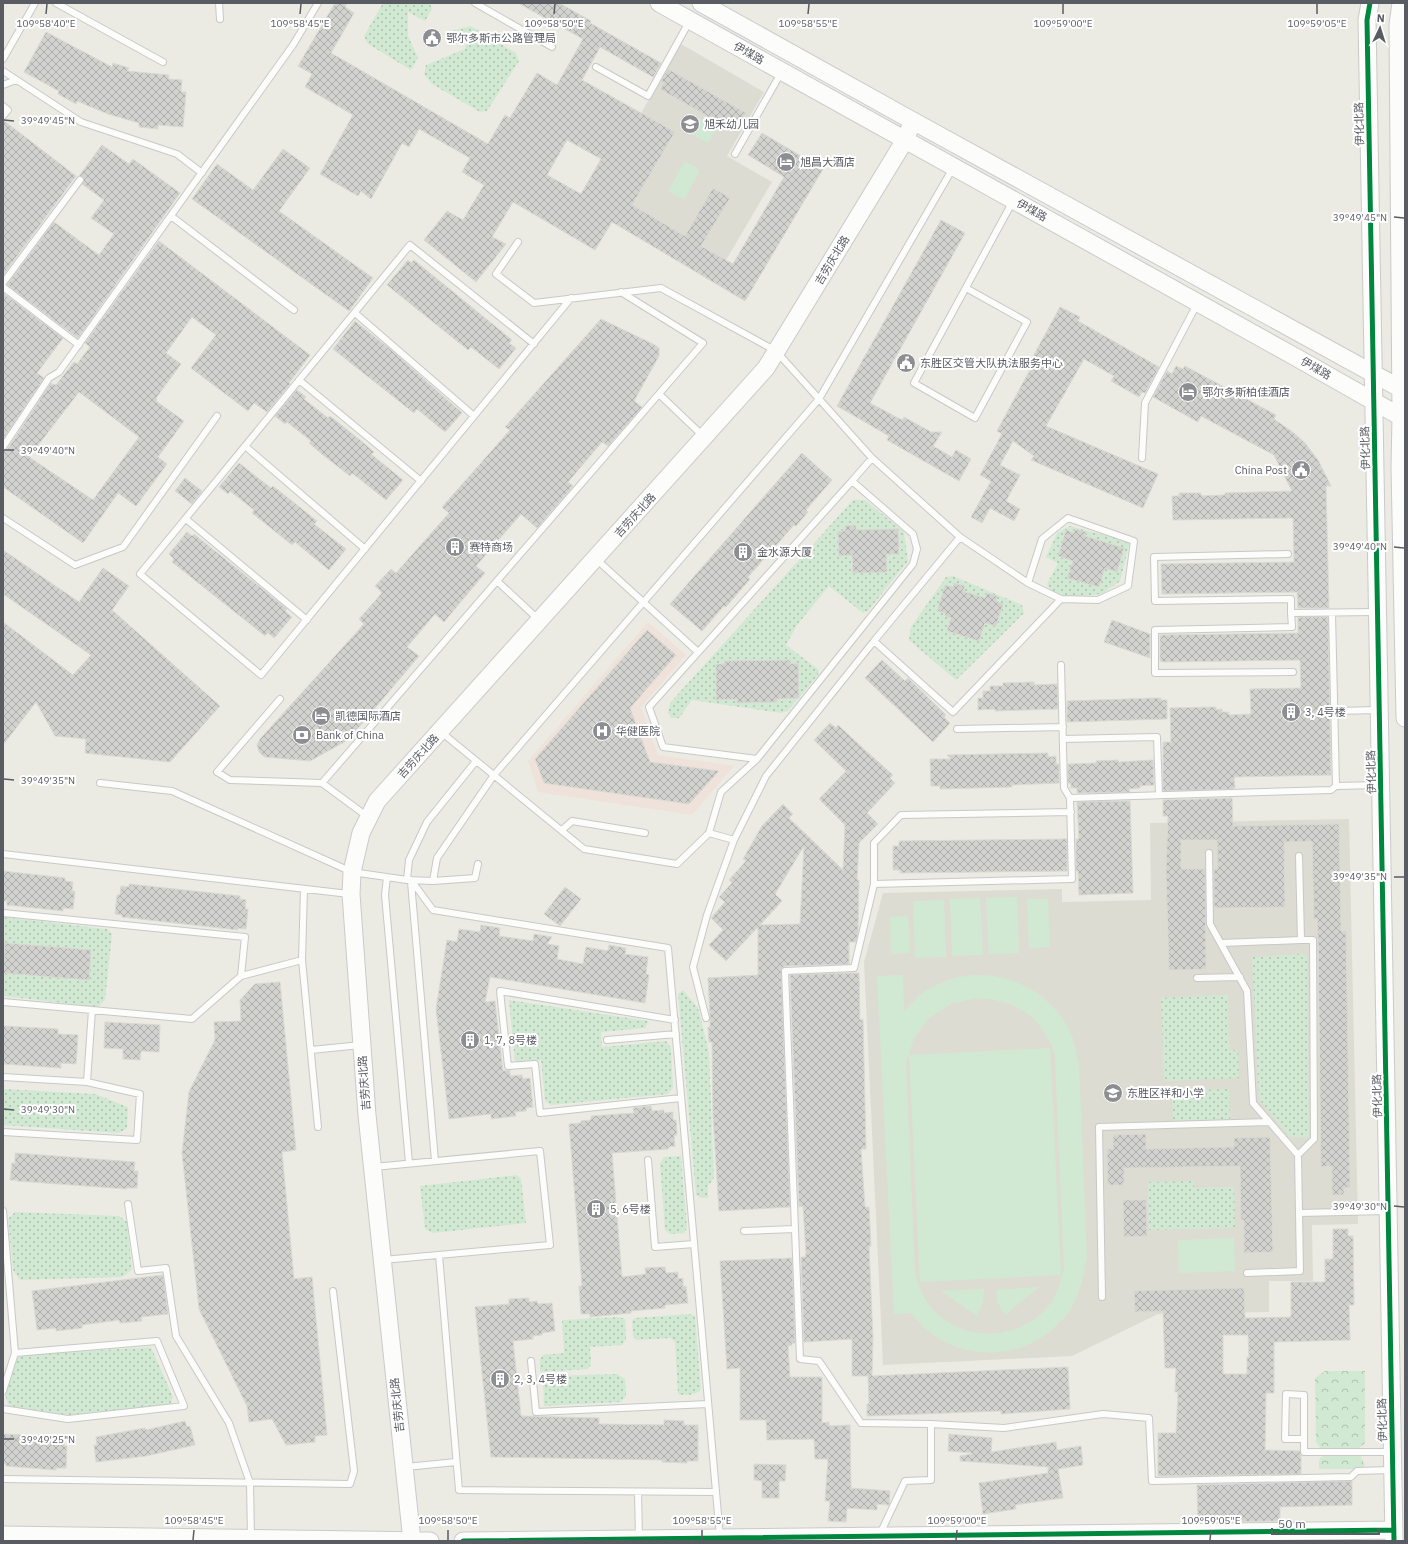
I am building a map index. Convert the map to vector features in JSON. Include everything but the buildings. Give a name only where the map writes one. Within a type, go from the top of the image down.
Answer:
[{"type":"street","name":"伊煤路","points":[[659,3],[1198,302],[1403,418]]},
{"type":"street","name":"伊煤路","points":[[702,3],[913,121],[1403,390]]},
{"type":"street","name":"伊化北路","points":[[1370,3],[1368,20],[1394,1535]]},
{"type":"street","points":[[1401,3],[1398,26],[1403,390],[1400,467],[1405,718]]},
{"type":"street","name":"吉劳庆北路","points":[[412,1541],[372,1167],[351,894],[352,872],[361,832],[377,801],[766,368],[905,140],[913,121]]},
{"type":"street","points":[[3,1535],[113,1539],[430,1541]]},
{"type":"street","points":[[463,1541],[879,1536],[896,1538],[1012,1538],[1394,1535]]},
{"type":"lane","points":[[3,59],[35,3]]},
{"type":"lane","points":[[56,3],[163,62]]},
{"type":"lane","points":[[219,3],[220,19]]},
{"type":"lane","points":[[3,447],[50,378],[59,372],[79,345],[293,45],[318,3]]},
{"type":"lane","points":[[475,3],[552,47]]},
{"type":"lane","points":[[596,67],[648,96],[690,20]]},
{"type":"lane","points":[[3,71],[81,122],[178,154],[202,173]]},
{"type":"lane","points":[[735,154],[782,71]]},
{"type":"lane","points":[[3,85],[16,80]]},
{"type":"lane","points":[[3,106],[8,110],[3,116]]},
{"type":"lane","points":[[433,880],[438,858],[494,775],[819,399],[954,167]]},
{"type":"lane","points":[[3,283],[80,180]]},
{"type":"lane","points":[[966,288],[1027,322],[975,418],[914,383],[1014,200]]},
{"type":"lane","points":[[171,216],[294,310]]},
{"type":"lane","points":[[518,242],[496,274],[534,303],[661,288],[776,351],[872,458],[960,537],[1028,583],[1061,599],[1098,600],[1128,586],[1134,541],[1068,518],[1042,539],[1028,583]]},
{"type":"lane","points":[[534,344],[410,245],[140,574],[262,675],[366,549],[474,416],[534,344],[571,298]]},
{"type":"lane","points":[[3,287],[79,345]]},
{"type":"lane","points":[[322,783],[703,343],[621,292]]},
{"type":"lane","points":[[1142,458],[1145,403],[1198,302]]},
{"type":"lane","points":[[355,312],[474,416]]},
{"type":"lane","points":[[300,380],[421,481]]},
{"type":"lane","points":[[659,394],[704,437]]},
{"type":"lane","points":[[3,518],[75,565],[123,548],[217,416]]},
{"type":"lane","points":[[245,446],[366,549]]},
{"type":"lane","points":[[757,759],[663,747],[649,707],[872,458]]},
{"type":"lane","points":[[440,732],[584,849],[677,864],[709,833],[721,792],[757,759],[913,564],[918,549],[913,534],[852,481]]},
{"type":"lane","points":[[186,519],[307,620]]},
{"type":"lane","points":[[706,1018],[693,967],[707,915],[734,840],[766,776],[874,641],[960,537]]},
{"type":"lane","points":[[1288,554],[1154,557],[1155,601],[1291,599],[1292,627],[1155,630],[1155,673],[1293,672]]},
{"type":"lane","points":[[596,558],[698,652]]},
{"type":"lane","points":[[497,581],[540,620]]},
{"type":"lane","points":[[874,641],[953,712],[1061,599]]},
{"type":"lane","points":[[1332,612],[1336,786]]},
{"type":"lane","points":[[1291,613],[1378,612]]},
{"type":"lane","points":[[874,884],[1072,879],[1070,798],[1064,788],[1061,665]]},
{"type":"lane","points":[[280,699],[217,772],[230,780],[322,783],[369,818]]},
{"type":"lane","points":[[1334,711],[1380,710]]},
{"type":"lane","points":[[957,729],[1063,727]]},
{"type":"lane","points":[[1063,739],[1157,737],[1159,795]]},
{"type":"lane","points":[[435,1161],[409,880],[409,860],[427,822],[476,761]]},
{"type":"lane","points":[[100,783],[172,791],[352,872],[409,880],[475,878],[478,864]]},
{"type":"lane","points":[[1070,798],[1331,790],[1336,786],[1381,785]]},
{"type":"lane","points":[[1071,812],[901,815],[874,843],[874,884],[854,968],[785,971],[800,1359],[819,1361],[861,1423],[931,1424],[1004,1428],[1104,1414],[1149,1418],[1152,1481],[1351,1478],[1357,1471],[1393,1470]]},
{"type":"lane","points":[[562,830],[572,821],[645,833]]},
{"type":"lane","points":[[709,833],[734,840]]},
{"type":"lane","points":[[1209,853],[1210,924],[1247,991],[1253,1102],[1298,1155],[1300,1272],[1247,1273]]},
{"type":"lane","points":[[3,854],[351,894]]},
{"type":"lane","points":[[1300,856],[1301,940]]},
{"type":"lane","points":[[387,877],[385,895],[409,1163]]},
{"type":"lane","points":[[409,880],[433,910],[668,948],[720,1538]]},
{"type":"lane","points":[[304,889],[302,960],[318,1127]]},
{"type":"lane","points":[[3,913],[245,937],[241,976]]},
{"type":"lane","points":[[1221,943],[1313,940],[1314,1139],[1298,1155]]},
{"type":"lane","points":[[3,1002],[192,1019],[241,976],[302,960]]},
{"type":"lane","points":[[1197,978],[1240,977]]},
{"type":"lane","points":[[675,1020],[500,992],[508,1066],[535,1064],[540,1113],[681,1098]]},
{"type":"lane","points":[[87,1082],[92,1010]]},
{"type":"lane","points":[[607,1040],[676,1034]]},
{"type":"lane","points":[[311,1050],[362,1045]]},
{"type":"lane","points":[[3,1078],[87,1082],[140,1094],[137,1140],[3,1132]]},
{"type":"lane","points":[[1102,1296],[1099,1127],[1269,1122]]},
{"type":"lane","points":[[372,1167],[540,1151],[550,1245],[382,1260]]},
{"type":"lane","points":[[648,1160],[655,1247],[694,1244]]},
{"type":"lane","points":[[128,1204],[138,1271],[166,1268],[176,1336],[229,1423],[250,1483],[251,1539]]},
{"type":"lane","points":[[3,1211],[15,1353],[3,1391]]},
{"type":"lane","points":[[1299,1213],[1389,1211]]},
{"type":"lane","points":[[744,1231],[794,1229]]},
{"type":"lane","points":[[439,1255],[459,1490],[716,1492]]},
{"type":"lane","points":[[3,1479],[350,1484],[354,1471],[333,1291]]},
{"type":"lane","points":[[3,1409],[68,1419],[184,1406],[157,1342],[15,1353]]},
{"type":"lane","points":[[531,1361],[536,1412],[708,1404]]},
{"type":"lane","points":[[1304,1439],[1286,1439],[1286,1394],[1304,1395],[1304,1439],[1304,1452],[1393,1452]]},
{"type":"lane","points":[[879,1536],[905,1481],[931,1480],[931,1424]]},
{"type":"lane","points":[[404,1467],[456,1462]]},
{"type":"lane","points":[[638,1492],[640,1539]]},
{"type":"shaded area","name":"旭禾幼儿园","points":[[681,44],[764,92],[727,156],[772,182],[726,260],[599,186]]},
{"type":"shaded area","name":"华健医院","points":[[648,622],[686,655],[641,707],[658,755],[734,766],[692,815],[538,792],[528,761]]},
{"type":"shaded area","name":"东胜区祥和小学","points":[[1349,819],[1358,1224],[1312,1225],[1313,1281],[1269,1281],[1269,1312],[1158,1314],[1072,1356],[883,1365],[864,962],[883,893],[1062,889],[1062,902],[1151,900],[1150,823]]},
{"type":"green space","points":[[383,3],[430,3],[432,9],[425,21],[408,12],[408,36],[418,58],[411,70],[368,44],[364,36]]},
{"type":"green space","points":[[471,26],[516,53],[519,61],[487,111],[480,112],[432,84],[424,74],[426,65],[465,49],[466,44],[452,36],[452,31]]},
{"type":"green space","points":[[688,113],[716,128],[708,143],[680,128]]},
{"type":"green space","points":[[685,161],[700,170],[684,200],[668,191]]},
{"type":"green space","points":[[853,500],[865,500],[904,532],[908,561],[868,611],[863,613],[829,586],[797,625],[786,645],[819,670],[818,675],[788,711],[781,713],[692,700],[679,718],[671,718],[668,713],[670,703]]},
{"type":"green space","points":[[1070,526],[1130,542],[1120,581],[1102,594],[1069,597],[1051,591],[1047,584],[1058,563],[1046,557],[1057,533]]},
{"type":"green space","points":[[953,576],[1022,605],[1024,613],[956,680],[909,640],[911,627],[946,577]]},
{"type":"green space","points":[[1017,897],[1019,953],[989,954],[986,898]]},
{"type":"green space","points":[[980,898],[983,955],[952,956],[950,899]]},
{"type":"green space","points":[[1027,899],[1048,899],[1050,947],[1029,948]]},
{"type":"green space","points":[[944,900],[946,957],[915,958],[913,901]]},
{"type":"green space","points":[[908,916],[910,953],[891,954],[890,917]]},
{"type":"green space","points":[[3,917],[107,929],[112,934],[105,1000],[98,1007],[3,996]]},
{"type":"green space","points":[[1303,954],[1307,957],[1309,1137],[1289,1137],[1259,1099],[1252,957]]},
{"type":"green space","points":[[903,975],[904,1011],[922,994],[932,987],[946,981],[964,976],[983,975],[1001,977],[1019,983],[1035,992],[1049,1003],[1062,1017],[1071,1034],[1079,1064],[1087,1258],[1078,1293],[1067,1314],[1058,1324],[1041,1338],[1022,1347],[1002,1352],[982,1352],[962,1349],[943,1341],[926,1329],[911,1313],[894,1314],[877,976]],"holes":[[[976,998],[987,999],[1017,1007],[1025,1012],[1040,1026],[1052,1046],[1055,1057],[1064,1269],[1058,1289],[1053,1299],[1047,1308],[1035,1319],[1007,1332],[992,1334],[976,1333],[962,1329],[948,1322],[935,1312],[922,1294],[915,1274],[906,1063],[914,1038],[929,1018],[951,1004]]]},
{"type":"green space","points":[[683,990],[698,1008],[709,1052],[714,1178],[708,1186],[708,1198],[699,1197],[696,1194],[678,994]]},
{"type":"green space","points":[[1228,995],[1229,1050],[1238,1050],[1239,1078],[1164,1081],[1161,998]]},
{"type":"green space","points":[[509,1000],[648,1021],[645,1028],[601,1032],[602,1047],[666,1041],[671,1048],[673,1088],[668,1094],[551,1105],[545,1101],[541,1060],[515,1062]]},
{"type":"green space","points":[[1050,1048],[1061,1275],[920,1282],[909,1055]]},
{"type":"green space","points":[[3,1089],[95,1094],[128,1107],[127,1128],[119,1133],[3,1125]]},
{"type":"green space","points":[[1229,1089],[1230,1120],[1173,1121],[1172,1091]]},
{"type":"green space","points":[[681,1156],[687,1228],[684,1233],[670,1234],[665,1230],[660,1163],[664,1157]]},
{"type":"green space","points":[[517,1175],[521,1179],[526,1223],[433,1233],[425,1229],[420,1186]]},
{"type":"green space","points":[[1194,1181],[1194,1188],[1234,1187],[1235,1228],[1149,1230],[1148,1182]]},
{"type":"green space","points":[[15,1212],[119,1216],[127,1222],[132,1270],[122,1277],[20,1280],[13,1270],[8,1219]]},
{"type":"green space","points":[[1234,1238],[1235,1271],[1179,1273],[1178,1240]]},
{"type":"green space","points":[[1039,1287],[1005,1315],[998,1303],[996,1290]]},
{"type":"green space","points":[[984,1289],[983,1303],[977,1316],[941,1291]]},
{"type":"green space","points":[[689,1314],[695,1316],[701,1390],[690,1395],[684,1395],[678,1394],[675,1342],[671,1338],[636,1340],[633,1336],[632,1321],[635,1318]]},
{"type":"green space","points":[[619,1317],[625,1319],[626,1339],[622,1345],[590,1347],[591,1364],[588,1369],[540,1372],[540,1359],[543,1355],[564,1353],[562,1320]]},
{"type":"green space","points":[[151,1347],[173,1397],[170,1405],[69,1415],[9,1406],[5,1395],[16,1359],[23,1355]]},
{"type":"green space","points":[[1325,1371],[1365,1371],[1365,1443],[1358,1449],[1321,1449],[1316,1442],[1315,1378]]},
{"type":"green space","points":[[617,1374],[625,1379],[626,1396],[620,1402],[544,1406],[543,1383],[553,1376]]},
{"type":"green space","points":[[1323,1455],[1360,1455],[1365,1465],[1362,1469],[1319,1469],[1319,1460]]},
{"type":"cycle path","points":[[1370,3],[1367,20],[1394,1541]]},
{"type":"cycle path","points":[[463,1541],[1394,1530]]},
{"type":"place","name":"鄂尔多斯市公路管理局","points":[[432,38]]},
{"type":"place","name":"旭禾幼儿园","points":[[690,124]]},
{"type":"place","name":"旭昌大酒店","points":[[786,162]]},
{"type":"place","name":"东胜区交管大队执法服务中心","points":[[906,363]]},
{"type":"place","name":"鄂尔多斯柏佳酒店","points":[[1188,392]]},
{"type":"place","name":"China Post","points":[[1301,470]]},
{"type":"place","name":"赛特商场","points":[[455,547]]},
{"type":"place","name":"金水源大厦","points":[[743,552]]},
{"type":"place","name":"3, 4号楼","points":[[1291,712]]},
{"type":"place","name":"凯德国际酒店","points":[[321,716]]},
{"type":"place","name":"华健医院","points":[[602,731]]},
{"type":"place","name":"Bank of China","points":[[302,735]]},
{"type":"place","name":"1, 7, 8号楼","points":[[470,1040]]},
{"type":"place","name":"东胜区祥和小学","points":[[1113,1093]]},
{"type":"place","name":"5, 6号楼","points":[[596,1209]]},
{"type":"place","name":"2, 3, 4号楼","points":[[500,1379]]}]
